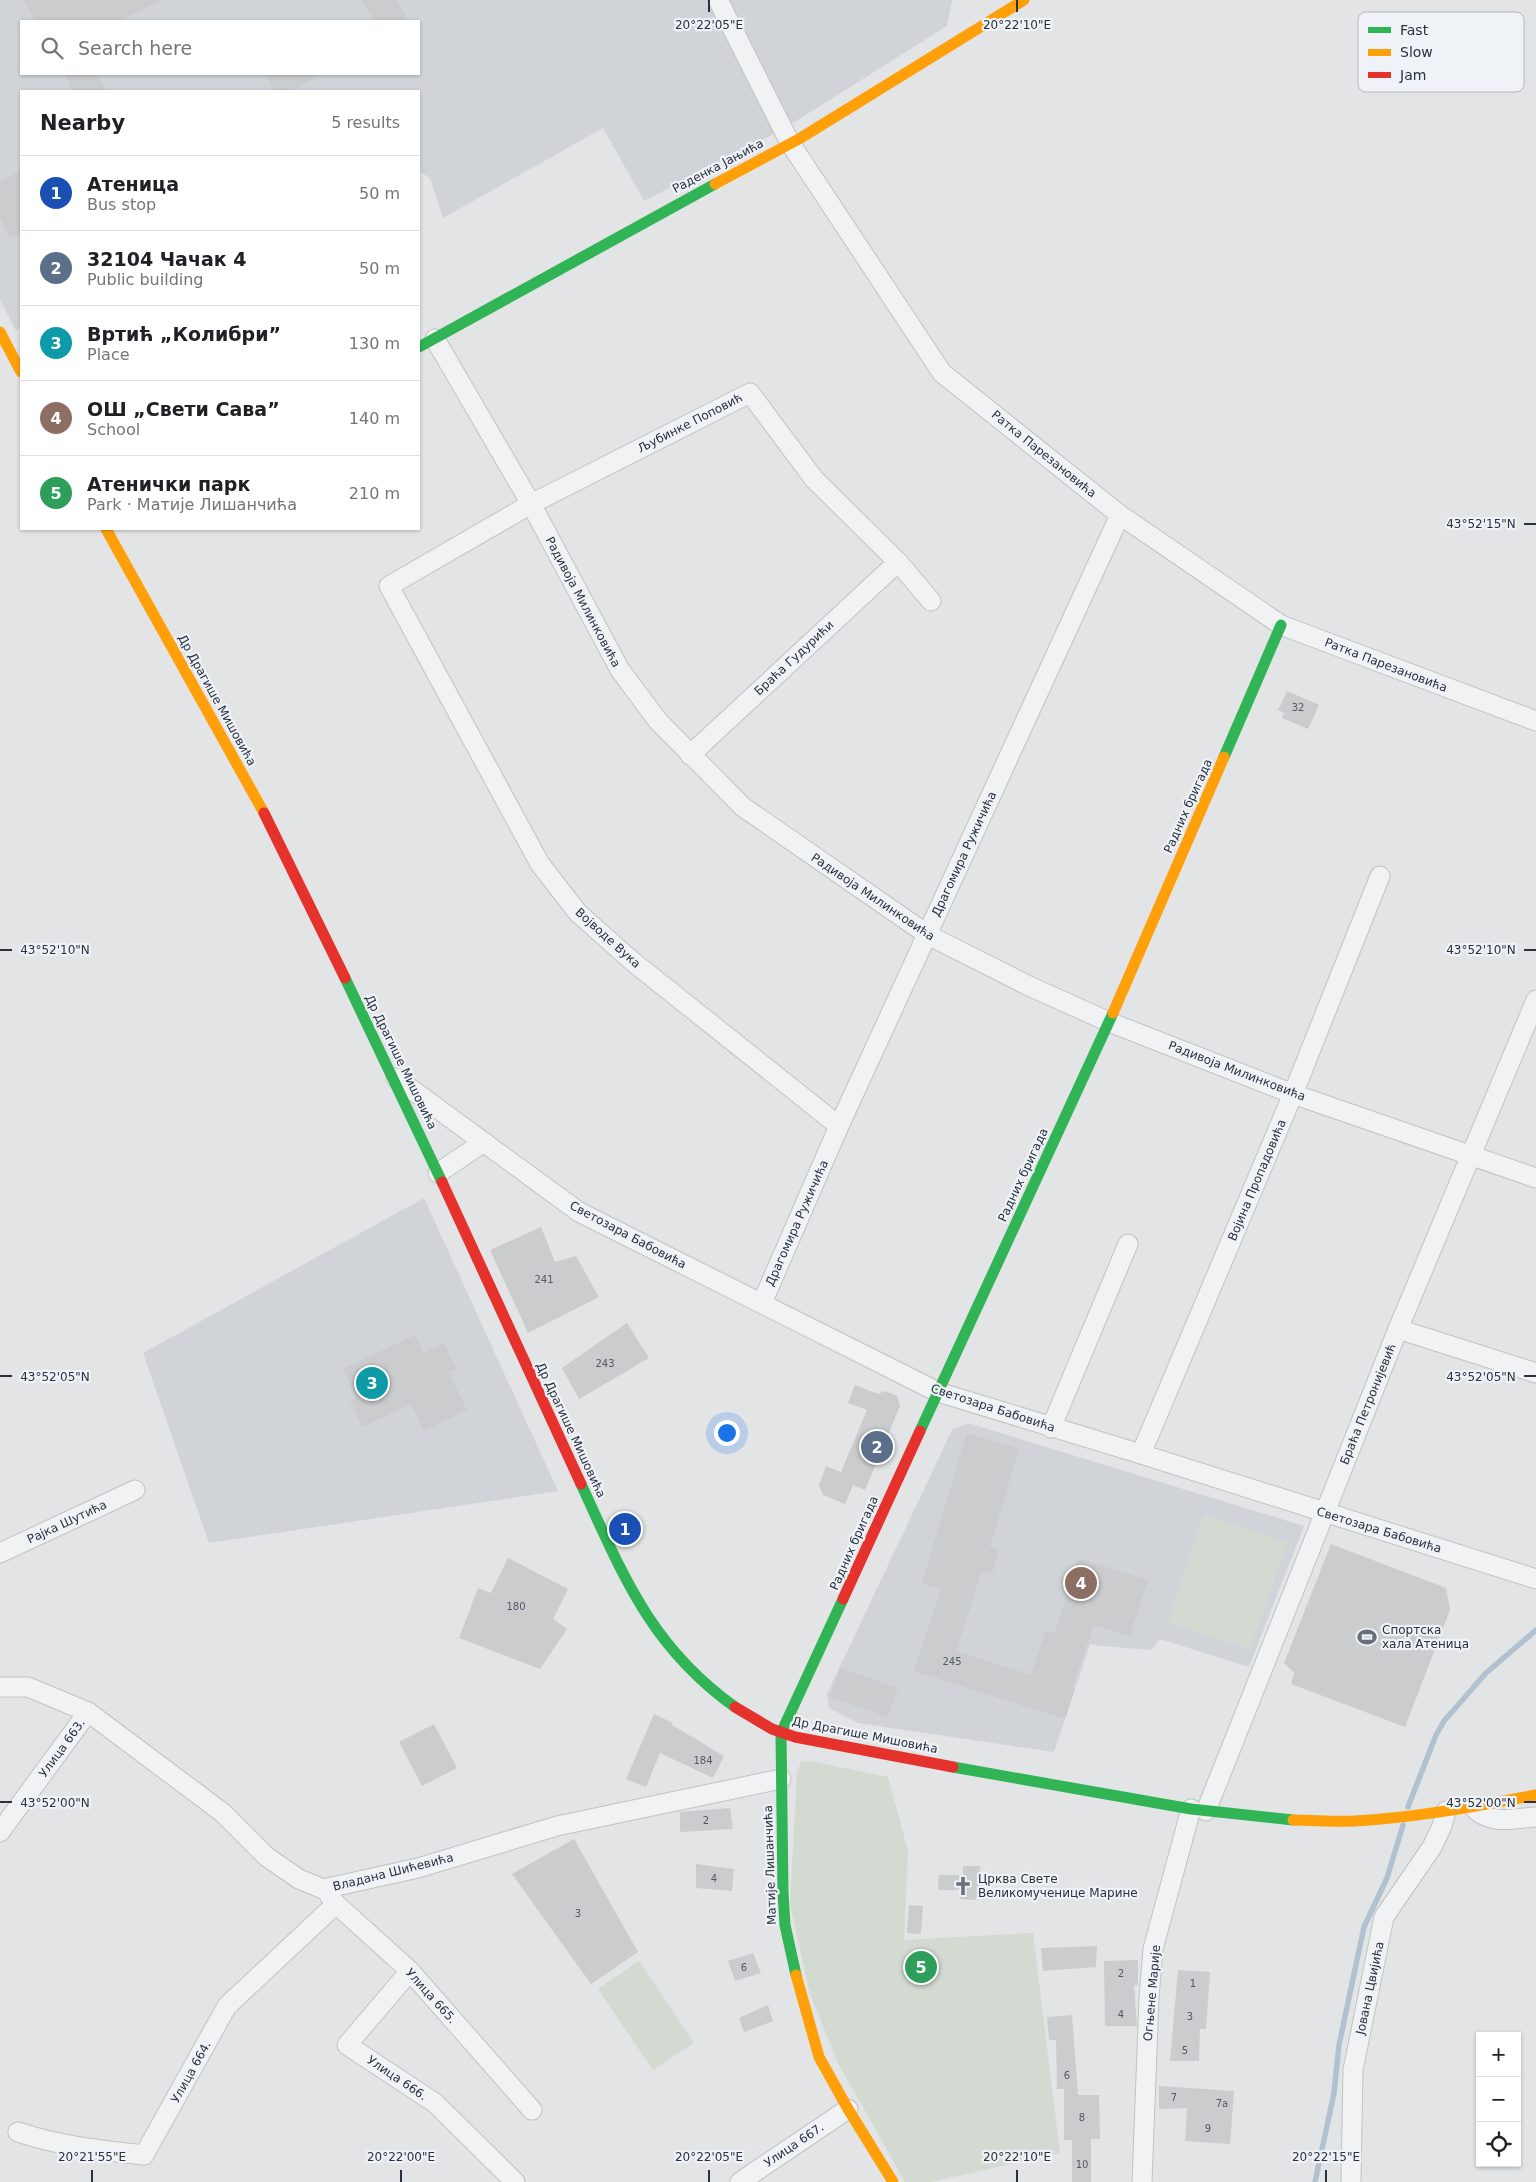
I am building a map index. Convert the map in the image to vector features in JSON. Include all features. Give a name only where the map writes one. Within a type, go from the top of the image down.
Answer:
[{"type":"street","name":"Ратка Парезановића","points":[[718,0],[790,143],[942,373],[1120,515],[1282,626],[1536,721]]},
{"type":"street","name":"Раденка Јањића","points":[[427,343],[790,143],[926,62],[1024,0]]},
{"type":"street","points":[[0,332],[20,370]]},
{"type":"street","name":"Радивоја Милинковића","points":[[427,343],[531,504],[620,670],[658,721],[743,808],[928,934],[1029,986],[1109,1022],[1294,1094],[1536,1178]]},
{"type":"street","name":"Љубинке Поповић","points":[[389,586],[531,504],[750,394],[814,479],[898,562],[931,601]]},
{"type":"street","name":"Драгомира Ружичића","points":[[762,1303],[839,1126],[1120,515]]},
{"type":"street","name":"Др Драгише Мишовића","points":[[107,530],[273,830],[393,1076],[626,1582],[640,1608],[665,1642],[700,1680],[740,1710],[782,1733],[835,1746],[1199,1810],[1314,1821],[1382,1819],[1473,1807],[1536,1795]]},
{"type":"street","name":"Браћа Гудурићи","points":[[690,755],[898,562]]},
{"type":"street","name":"Војводе Вука","points":[[389,586],[540,864],[578,913],[632,961],[839,1126]]},
{"type":"street","name":"Радних бригада","points":[[782,1733],[1109,1022],[1282,626]]},
{"type":"street","name":"Војина Пропадовића","points":[[1141,1454],[1294,1094],[1380,876]]},
{"type":"street","name":"Браћа Петронијевић","points":[[1199,1810],[1325,1514],[1398,1329],[1536,1000]]},
{"type":"street","name":"Светозара Бабовића","points":[[393,1076],[579,1212],[938,1392],[1536,1579]]},
{"type":"street","points":[[438,1173],[484,1142]]},
{"type":"street","points":[[1051,1428],[1128,1244]]},
{"type":"street","points":[[1398,1329],[1536,1374]]},
{"type":"street","name":"Рајка Шутића","points":[[0,1553],[135,1490]]},
{"type":"street","name":"Владана Шићевића","points":[[0,1687],[28,1687],[88,1712],[223,1813],[267,1857],[299,1879],[324,1889],[418,1868],[557,1826],[782,1779]]},
{"type":"street","name":"Улица 663.","points":[[0,1832],[88,1712]]},
{"type":"street","name":"Матије Лишанчића","points":[[782,1733],[784,1910],[793,1965],[820,2057],[848,2109],[893,2182]]},
{"type":"street","points":[[1473,1807],[1479,1814],[1492,1820],[1536,1816]]},
{"type":"street","name":"Огњене Марије","points":[[1142,2182],[1149,1998],[1153,1949],[1199,1810]]},
{"type":"street","name":"Јована Цвијића","points":[[1351,2182],[1353,2070],[1384,1917],[1432,1847],[1442,1826],[1440,1812]]},
{"type":"street","name":"Улица 665.","points":[[324,1889],[336,1904],[410,1971],[532,2110]]},
{"type":"street","name":"Улица 664.","points":[[18,2132],[47,2142],[71,2147],[144,2155],[227,2006],[336,1904]]},
{"type":"street","name":"Улица 666.","points":[[410,1971],[347,2045],[435,2103],[515,2182]]},
{"type":"street","name":"Улица 667.","points":[[740,2182],[848,2109]]},
{"type":"shaded area","points":[[0,0],[952,0],[947,26],[785,128],[644,201],[603,128],[443,218],[430,178],[420,172],[420,90],[20,90],[20,328],[16,331],[0,299]]},
{"type":"shaded area","points":[[424,1198],[558,1491],[209,1543],[143,1353]]},
{"type":"shaded area","points":[[968,1423],[1304,1526],[1249,1667],[1160,1639],[1152,1650],[1090,1644],[1054,1752],[858,1723],[829,1708],[827,1694],[952,1430]]},
{"type":"shaded area","points":[[1204,1515],[1287,1542],[1250,1650],[1168,1622]]},
{"type":"shaded area","points":[[810,1761],[888,1777],[908,1851],[904,1940],[1033,1933],[1060,2153],[931,2182],[905,2182],[838,2063],[810,1994],[790,1904],[797,1772],[801,1762]]},
{"type":"shaded area","points":[[639,1961],[694,2043],[653,2070],[598,1989]]},
{"type":"building","points":[[24,0],[161,0],[121,20],[34,20]]},
{"type":"building","points":[[362,0],[397,0],[407,20],[373,20]]},
{"type":"building","points":[[65,75],[98,75],[106,90],[72,90]]},
{"type":"building","points":[[266,75],[319,75],[292,90],[274,90]]},
{"type":"building","points":[[20,171],[20,234],[10,239],[0,218],[0,181]]},
{"type":"building","points":[[1287,691],[1319,705],[1308,729],[1282,718],[1284,713],[1278,710]]},
{"type":"building","points":[[541,1227],[555,1262],[576,1256],[599,1297],[528,1333],[490,1250]]},
{"type":"building","points":[[627,1323],[649,1358],[579,1399],[562,1368]]},
{"type":"building","points":[[415,1335],[424,1353],[444,1343],[456,1369],[449,1372],[467,1410],[424,1431],[411,1404],[362,1427],[350,1401],[357,1398],[343,1369]]},
{"type":"building","points":[[855,1385],[878,1394],[885,1391],[897,1396],[900,1406],[865,1490],[853,1485],[845,1504],[823,1495],[819,1485],[826,1466],[841,1472],[867,1410],[848,1403]]},
{"type":"building","points":[[967,1433],[1019,1449],[990,1547],[999,1550],[992,1574],[982,1571],[956,1651],[1031,1675],[1046,1630],[1055,1633],[1078,1558],[1148,1580],[1130,1636],[1094,1625],[1072,1688],[1075,1689],[1065,1719],[914,1671],[941,1589],[922,1583]]},
{"type":"building","name":"Спортска хала Атеница","points":[[1331,1544],[1446,1588],[1450,1610],[1405,1727],[1291,1684],[1294,1672],[1284,1663]]},
{"type":"building","points":[[508,1558],[568,1589],[553,1619],[567,1629],[540,1669],[459,1638],[478,1588],[491,1593]]},
{"type":"building","points":[[840,1668],[898,1688],[888,1717],[830,1697]]},
{"type":"building","points":[[654,1714],[673,1723],[672,1725],[724,1756],[713,1778],[660,1753],[646,1787],[626,1779]]},
{"type":"building","points":[[434,1724],[457,1768],[422,1786],[399,1742]]},
{"type":"building","points":[[730,1808],[733,1829],[680,1832],[680,1812]]},
{"type":"building","points":[[574,1839],[638,1952],[591,1984],[512,1874]]},
{"type":"building","points":[[696,1864],[734,1869],[732,1891],[696,1888]]},
{"type":"building","name":"Црква Свете Великомученице Марине","points":[[963,1866],[980,1866],[980,1874],[988,1874],[988,1893],[977,1893],[976,1900],[960,1899],[960,1890],[938,1890],[939,1875],[963,1875]]},
{"type":"building","points":[[909,1905],[923,1906],[921,1934],[907,1933]]},
{"type":"building","points":[[1097,1946],[1096,1967],[1043,1971],[1041,1948]]},
{"type":"building","points":[[753,1953],[761,1973],[735,1981],[728,1961]]},
{"type":"building","points":[[1138,1960],[1138,1985],[1134,1985],[1137,2026],[1105,2026],[1104,1961]]},
{"type":"building","points":[[1178,1970],[1210,1972],[1206,2029],[1200,2029],[1199,2061],[1170,2061]]},
{"type":"building","points":[[768,2005],[773,2021],[744,2032],[739,2018]]},
{"type":"building","points":[[1072,2015],[1078,2095],[1099,2095],[1100,2139],[1091,2139],[1091,2182],[1072,2182],[1072,2140],[1064,2140],[1064,2089],[1057,2089],[1056,2040],[1049,2040],[1047,2017]]},
{"type":"building","points":[[1159,2086],[1234,2091],[1230,2144],[1185,2141],[1187,2108],[1159,2109]]},
{"type":"waterway","points":[[1408,1807],[1436,1735],[1444,1721],[1486,1673],[1536,1630]]},
{"type":"waterway","points":[[1315,2182],[1334,2093],[1339,2045],[1364,1927],[1387,1878],[1403,1825]]},
{"type":"traffic: fast","points":[[420,346],[715,184]]},
{"type":"traffic: fast","points":[[1224,757],[1281,625]]},
{"type":"traffic: fast","points":[[345,978],[442,1182]]},
{"type":"traffic: fast","points":[[920,1431],[1113,1013]]},
{"type":"traffic: fast","points":[[581,1484],[626,1578],[660,1634],[706,1684],[735,1707]]},
{"type":"traffic: fast","points":[[796,1975],[785,1925],[783,1893],[781,1733],[843,1599]]},
{"type":"traffic: fast","points":[[953,1767],[1191,1809],[1293,1820]]},
{"type":"traffic: slow","points":[[715,184],[799,139],[1024,0]]},
{"type":"traffic: slow","points":[[0,332],[20,370]]},
{"type":"traffic: slow","points":[[107,530],[264,813]]},
{"type":"traffic: slow","points":[[1113,1013],[1224,757]]},
{"type":"traffic: slow","points":[[1293,1820],[1346,1821],[1400,1817],[1536,1795]]},
{"type":"traffic: slow","points":[[796,1975],[819,2057],[848,2109],[893,2182]]},
{"type":"traffic: jam","points":[[264,813],[345,978]]},
{"type":"traffic: jam","points":[[442,1182],[581,1484]]},
{"type":"traffic: jam","points":[[843,1599],[920,1431]]},
{"type":"traffic: jam","points":[[735,1707],[772,1729],[795,1737],[953,1767]]},
{"type":"place","name":"Вртић „Колибри”","points":[[372,1383]]},
{"type":"place","name":"32104 Чачак 4","points":[[877,1447]]},
{"type":"place","name":"Атеница","points":[[625,1529]]},
{"type":"place","name":"ОШ „Свети Сава”","points":[[1081,1583]]},
{"type":"place","name":"Спортска хала Атеница","points":[[1367,1637]]},
{"type":"place","name":"Црква Свете Великомученице Марине","points":[[963,1886]]},
{"type":"place","name":"Атенички парк","points":[[921,1967]]}]
